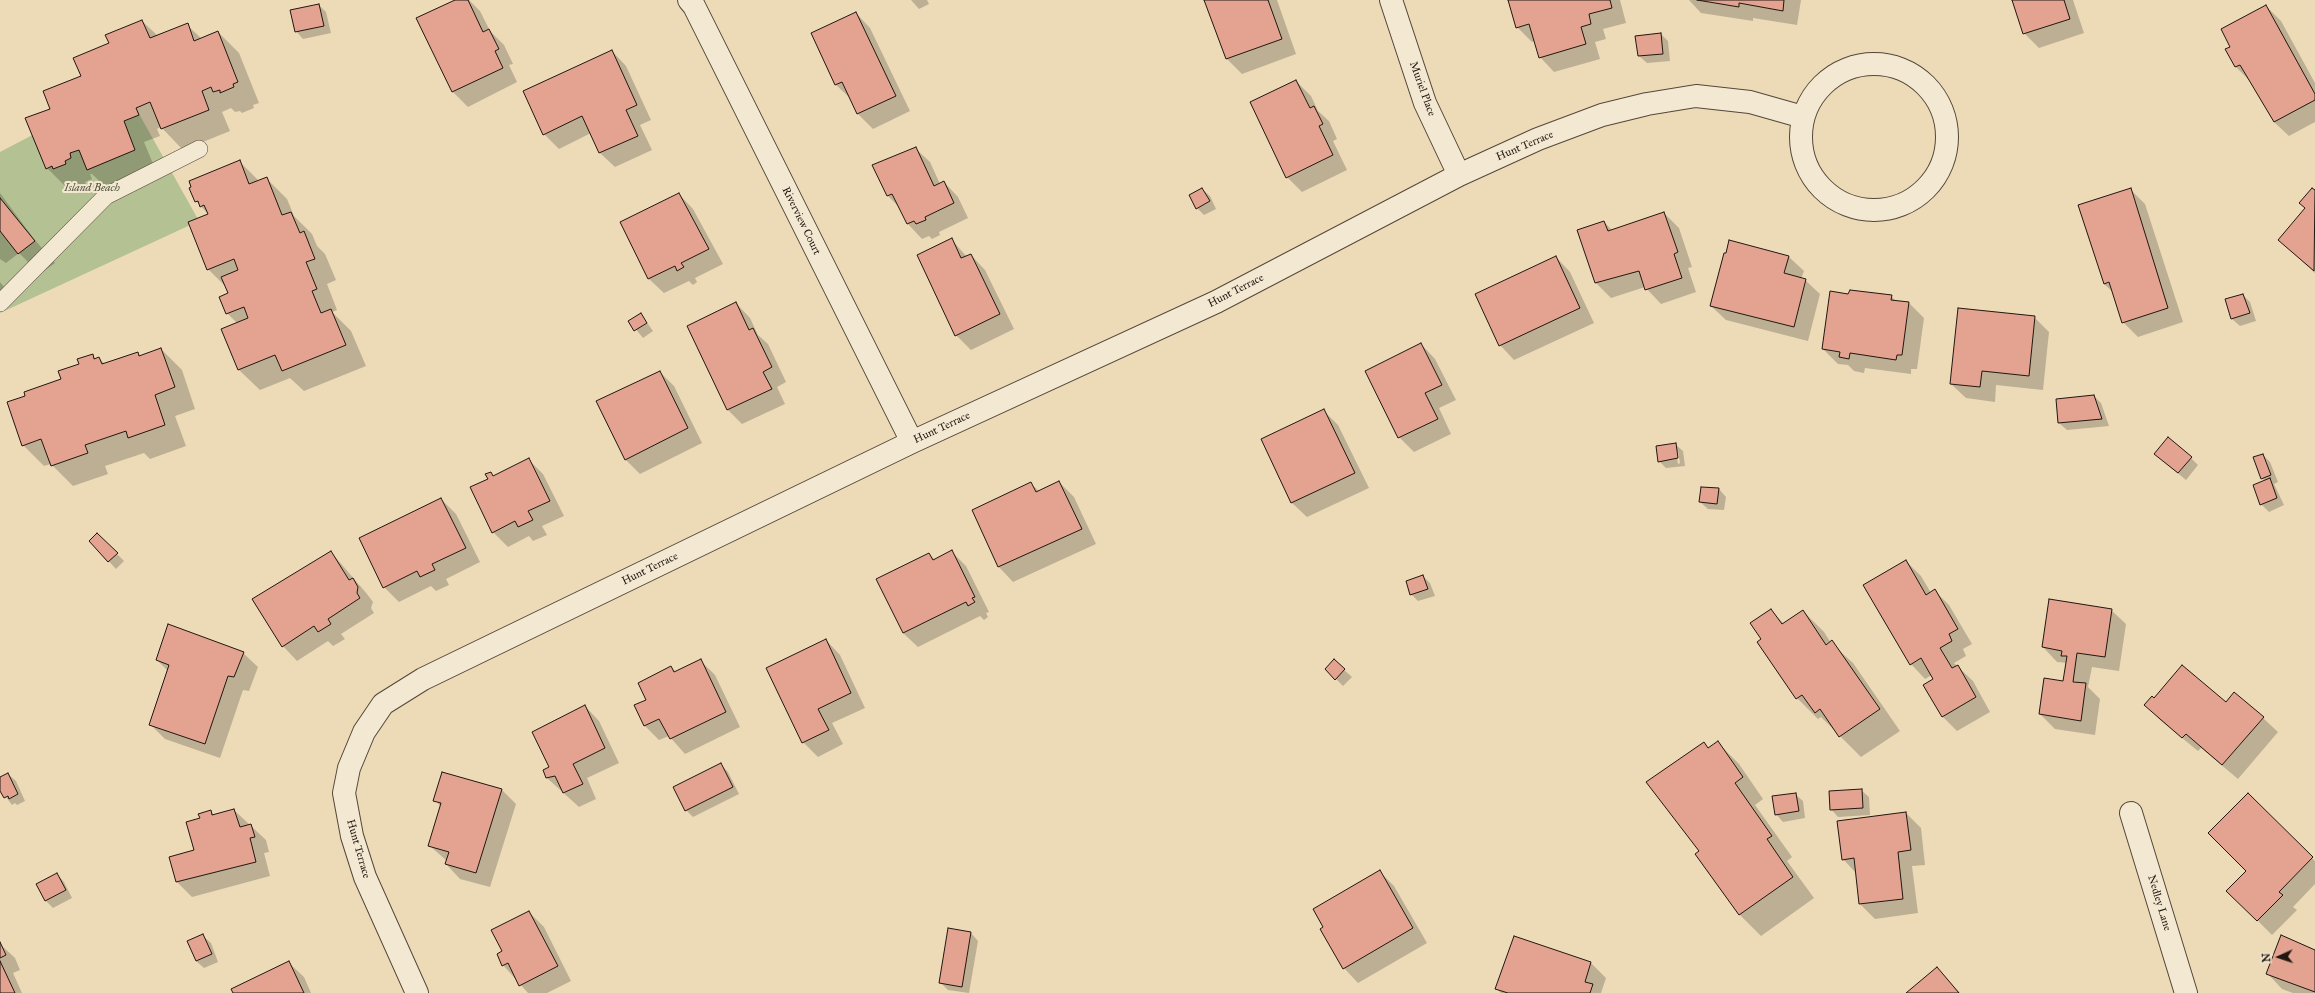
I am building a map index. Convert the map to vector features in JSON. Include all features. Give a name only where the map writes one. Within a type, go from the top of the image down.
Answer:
[{"type":"street","name":"Riverview Court","points":[[689,0],[702,21],[912,442]]},
{"type":"street","name":"Muriel Place","points":[[1391,0],[1425,103],[1459,175]]},
{"type":"street","points":[[1882,64],[1902,69],[1923,82],[1935,96],[1945,120],[1945,154],[1938,171],[1925,189],[1902,204],[1873,210],[1846,205],[1827,194],[1809,172],[1801,143],[1803,117],[1814,94],[1825,81],[1854,66],[1882,64]]},
{"type":"street","name":"Hunt Terrace","points":[[417,993],[365,877],[352,836],[344,793],[349,768],[364,732],[383,704],[423,678],[912,442],[1216,302],[1459,175],[1538,139],[1602,115],[1647,104],[1696,96],[1750,102],[1803,117]]},
{"type":"street","name":"Nedley Lane","points":[[2131,813],[2186,993]]},
{"type":"lane","points":[[0,303],[106,196],[199,150]]},
{"type":"green space","name":"Island Beach","points":[[124,87],[199,221],[0,313],[0,152]]},
{"type":"building","points":[[455,0],[468,0],[483,32],[489,29],[499,49],[495,51],[503,68],[452,92],[416,18]]},
{"type":"building","points":[[1204,0],[1268,0],[1282,39],[1226,59]]},
{"type":"building","points":[[1508,0],[1610,0],[1612,8],[1589,14],[1591,24],[1581,27],[1586,44],[1539,58],[1529,24],[1516,28]]},
{"type":"building","points":[[1697,0],[1784,0],[1783,11],[1739,3],[1739,7]]},
{"type":"building","points":[[2012,0],[2064,0],[2070,19],[2023,34]]},
{"type":"building","points":[[319,4],[324,26],[295,32],[290,10]]},
{"type":"building","points":[[2266,5],[2315,94],[2315,100],[2274,122],[2240,65],[2235,67],[2225,49],[2230,47],[2221,29]]},
{"type":"building","points":[[856,12],[896,96],[857,114],[842,82],[835,85],[811,33]]},
{"type":"building","points":[[142,20],[150,38],[188,23],[194,41],[218,31],[238,82],[233,84],[234,87],[220,93],[220,90],[213,92],[211,87],[202,91],[209,110],[161,129],[150,102],[136,108],[139,115],[124,121],[135,150],[87,170],[79,150],[70,153],[71,158],[65,161],[66,164],[53,169],[52,166],[46,169],[25,118],[50,109],[43,91],[81,76],[73,58],[109,43],[105,35]]},
{"type":"building","points":[[1661,33],[1663,54],[1638,56],[1635,36]]},
{"type":"building","points":[[612,50],[637,105],[626,110],[638,136],[599,153],[582,116],[543,135],[523,91]]},
{"type":"building","points":[[1296,80],[1310,108],[1314,106],[1323,124],[1319,126],[1333,155],[1286,178],[1250,102]]},
{"type":"building","points":[[916,147],[934,186],[944,181],[954,203],[925,217],[926,220],[916,224],[914,221],[907,224],[892,194],[887,196],[872,165]]},
{"type":"building","points":[[240,160],[249,184],[267,177],[282,215],[291,212],[300,233],[304,231],[315,259],[306,262],[317,289],[312,291],[321,313],[331,309],[346,345],[282,371],[275,355],[238,370],[221,329],[248,318],[244,307],[226,314],[219,297],[228,293],[221,277],[238,270],[234,259],[207,270],[188,222],[208,214],[204,205],[200,207],[198,201],[195,202],[189,188],[191,187],[189,181]]},
{"type":"building","points":[[1202,188],[1210,201],[1196,209],[1189,195]]},
{"type":"building","points":[[2131,188],[2168,308],[2122,323],[2109,282],[2104,284],[2078,205]]},
{"type":"building","points":[[2312,188],[2315,190],[2314,271],[2278,240],[2305,208],[2299,203]]},
{"type":"building","points":[[679,193],[709,249],[681,263],[684,267],[677,271],[675,266],[648,279],[620,222]]},
{"type":"building","points":[[0,198],[35,241],[18,254],[0,231]]},
{"type":"building","points":[[1664,212],[1678,252],[1674,254],[1682,278],[1645,290],[1639,271],[1595,283],[1577,230],[1604,221],[1608,231]]},
{"type":"building","points":[[952,238],[961,258],[971,254],[1000,314],[955,336],[917,255]]},
{"type":"building","points":[[1729,240],[1789,256],[1784,273],[1806,279],[1794,327],[1710,306],[1724,253],[1726,253]]},
{"type":"building","points":[[1556,256],[1580,308],[1499,346],[1475,294]]},
{"type":"building","points":[[1850,290],[1892,295],[1891,300],[1909,302],[1902,355],[1897,355],[1896,360],[1850,353],[1849,359],[1839,357],[1840,352],[1822,349],[1830,291],[1848,294]]},
{"type":"building","points":[[2243,294],[2250,313],[2231,319],[2225,299]]},
{"type":"building","points":[[736,302],[749,330],[753,328],[772,367],[763,372],[772,389],[727,410],[687,326]]},
{"type":"building","points":[[1958,308],[2035,316],[2029,376],[1982,371],[1980,387],[1950,384]]},
{"type":"building","points":[[641,313],[647,323],[634,331],[628,321]]},
{"type":"building","points":[[1421,343],[1442,385],[1425,393],[1438,419],[1398,438],[1365,371]]},
{"type":"building","points":[[161,348],[175,387],[155,395],[165,425],[128,438],[126,431],[85,445],[88,453],[51,466],[41,439],[22,446],[7,402],[25,396],[24,392],[61,379],[58,371],[79,364],[77,359],[93,354],[94,359],[99,357],[102,364],[138,352],[139,356]]},
{"type":"building","points":[[660,371],[688,428],[625,460],[596,401]]},
{"type":"building","points":[[2094,395],[2102,419],[2058,423],[2056,399]]},
{"type":"building","points":[[1324,409],[1355,473],[1291,503],[1261,439]]},
{"type":"building","points":[[2168,437],[2192,457],[2178,473],[2154,454]]},
{"type":"building","points":[[1676,443],[1678,458],[1658,462],[1656,446]]},
{"type":"building","points":[[2263,454],[2271,475],[2261,479],[2253,457]]},
{"type":"building","points":[[529,458],[550,501],[528,511],[533,520],[518,527],[515,521],[492,533],[470,487],[488,479],[485,474],[491,472],[493,476]]},
{"type":"building","points":[[2270,478],[2277,498],[2260,505],[2253,485]]},
{"type":"building","points":[[1059,481],[1082,529],[998,567],[972,510],[1031,482],[1036,492]]},
{"type":"building","points":[[1701,487],[1719,488],[1717,504],[1699,502]]},
{"type":"building","points":[[441,498],[466,548],[432,564],[435,570],[420,577],[417,571],[383,588],[359,538]]},
{"type":"building","points":[[97,533],[118,553],[108,562],[89,541]]},
{"type":"building","points":[[952,550],[975,597],[972,598],[975,602],[968,606],[966,602],[903,633],[876,579],[929,553],[933,560]]},
{"type":"building","points":[[331,551],[349,580],[353,578],[358,587],[357,593],[360,598],[328,619],[331,624],[318,632],[314,626],[282,647],[252,599]]},
{"type":"building","points":[[1906,560],[1926,595],[1935,589],[1958,629],[1949,634],[1952,641],[1940,648],[1952,668],[1958,665],[1976,697],[1942,717],[1923,685],[1933,679],[1921,658],[1910,665],[1863,585]]},
{"type":"building","points":[[1423,575],[1428,589],[1410,595],[1406,581]]},
{"type":"building","points":[[2049,599],[2112,609],[2105,657],[2077,653],[2073,682],[2086,683],[2081,721],[2039,714],[2044,678],[2063,681],[2067,656],[2061,656],[2062,651],[2042,647]]},
{"type":"building","points":[[1771,609],[1782,624],[1803,610],[1826,645],[1832,640],[1880,709],[1839,737],[1820,709],[1815,713],[1802,695],[1796,699],[1757,642],[1761,639],[1750,623]]},
{"type":"building","points":[[168,624],[244,652],[234,677],[228,676],[205,744],[149,725],[169,665],[156,660]]},
{"type":"building","points":[[826,639],[851,693],[818,709],[829,730],[802,743],[766,668]]},
{"type":"building","points":[[701,659],[726,712],[670,739],[659,719],[644,726],[634,705],[646,700],[638,683],[671,666],[674,672]]},
{"type":"building","points":[[1334,659],[1345,669],[1335,680],[1325,669]]},
{"type":"building","points":[[2182,665],[2226,702],[2234,692],[2264,717],[2222,765],[2186,734],[2182,738],[2144,705],[2152,696],[2154,698]]},
{"type":"building","points":[[585,705],[605,748],[573,764],[583,784],[563,793],[555,776],[546,778],[543,770],[549,767],[532,732]]},
{"type":"building","points":[[1718,741],[1743,777],[1735,783],[1772,836],[1767,839],[1793,877],[1739,915],[1695,854],[1699,851],[1646,782],[1704,742],[1708,748]]},
{"type":"building","points":[[721,763],[733,787],[685,811],[673,787]]},
{"type":"building","points":[[442,772],[502,789],[476,873],[445,864],[449,852],[428,846],[441,803],[433,801]]},
{"type":"building","points":[[8,773],[18,794],[9,799],[8,796],[4,798],[0,791],[0,777]]},
{"type":"building","points":[[1862,789],[1863,808],[1830,810],[1829,791]]},
{"type":"building","points":[[1796,793],[1799,811],[1775,815],[1772,796]]},
{"type":"building","points":[[2248,793],[2313,857],[2279,892],[2283,895],[2257,921],[2226,891],[2246,871],[2208,833]]},
{"type":"building","points":[[234,809],[240,827],[251,824],[255,837],[250,838],[256,862],[176,882],[169,857],[194,850],[186,822],[200,818],[198,814],[211,810],[212,815]]},
{"type":"building","points":[[1906,812],[1911,850],[1898,852],[1903,899],[1859,904],[1854,858],[1842,860],[1837,821]]},
{"type":"building","points":[[1380,870],[1413,928],[1343,969],[1320,929],[1323,927],[1313,909]]},
{"type":"building","points":[[57,873],[66,890],[45,901],[36,884]]},
{"type":"building","points":[[529,911],[558,966],[519,986],[508,963],[502,966],[497,954],[502,951],[491,930]]},
{"type":"building","points":[[948,928],[971,932],[962,987],[939,983]]},
{"type":"building","points":[[203,934],[212,954],[196,961],[187,941]]},
{"type":"building","points":[[2281,935],[2315,950],[2315,992],[2266,974]]},
{"type":"building","points":[[1514,936],[1591,962],[1585,982],[1593,984],[1590,993],[1508,993],[1495,989]]},
{"type":"building","points":[[0,942],[6,955],[0,958]]},
{"type":"building","points":[[0,961],[15,993],[0,993]]},
{"type":"building","points":[[289,961],[304,993],[233,993],[231,989]]},
{"type":"building","points":[[1937,967],[1959,993],[1906,993]]}]
